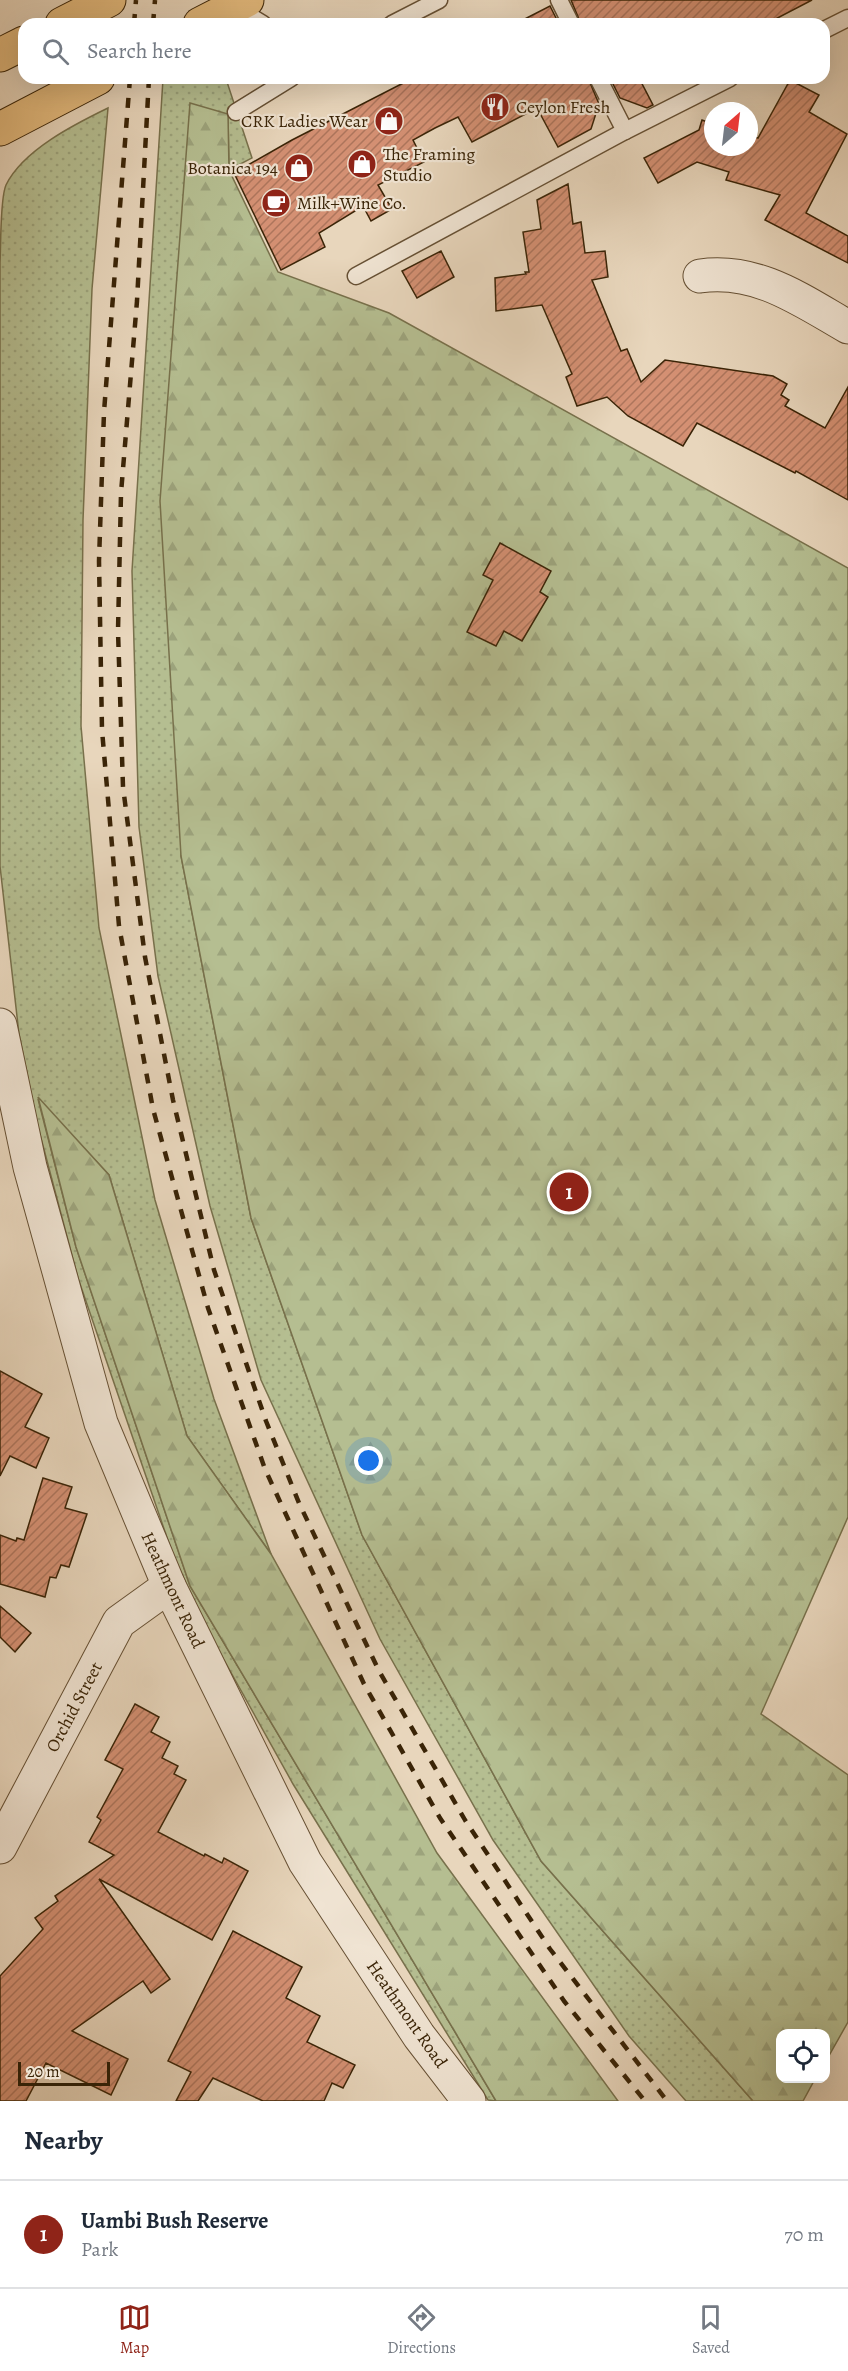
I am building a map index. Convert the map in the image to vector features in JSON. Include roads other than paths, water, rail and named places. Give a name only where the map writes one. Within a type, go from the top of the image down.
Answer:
[{"type":"main road","points":[[74,18],[103,3]]},
{"type":"main road","points":[[212,18],[241,3]]},
{"type":"main road","points":[[0,55],[18,46]]},
{"type":"main road","points":[[0,129],[86,84]]},
{"type":"street","points":[[700,276],[740,275],[776,287],[848,327]]},
{"type":"street","name":"Heathmont Road","points":[[0,1025],[30,1167],[101,1423],[169,1586],[305,1862],[419,2036],[454,2095]]},
{"type":"street","name":"Orchid Street","points":[[0,1846],[119,1622],[169,1586]]},
{"type":"lane","points":[[404,18],[439,0]]},
{"type":"lane","points":[[559,0],[568,18]]},
{"type":"lane","points":[[241,3],[257,18]]},
{"type":"lane","points":[[830,27],[848,18]]},
{"type":"lane","points":[[236,112],[281,84]]},
{"type":"lane","points":[[601,84],[625,131]]},
{"type":"lane","points":[[356,276],[625,131],[718,84]]},
{"type":"railway","points":[[134,18],[136,0]]},
{"type":"railway","points":[[154,18],[155,0]]},
{"type":"railway","points":[[130,84],[104,412],[99,561],[102,730],[119,926],[153,1109],[208,1308],[265,1469],[364,1684],[440,1818],[564,2001],[645,2101]]},
{"type":"railway","points":[[149,84],[137,301],[121,493],[118,631],[123,787],[145,957],[173,1100],[214,1270],[266,1421],[299,1503],[379,1671],[465,1820],[550,1949],[667,2101]]},
{"type":"place","name":"Ceylon Fresh","points":[[495,107]]},
{"type":"place","name":"CRK Ladies Wear","points":[[389,121]]},
{"type":"place","name":"The Framing Studio","points":[[362,164]]},
{"type":"place","name":"Botanica 194","points":[[299,168]]},
{"type":"place","name":"Milk+Wine Co.","points":[[276,203]]},
{"type":"place","name":"Uambi Bush Reserve","points":[[569,1192]]}]
